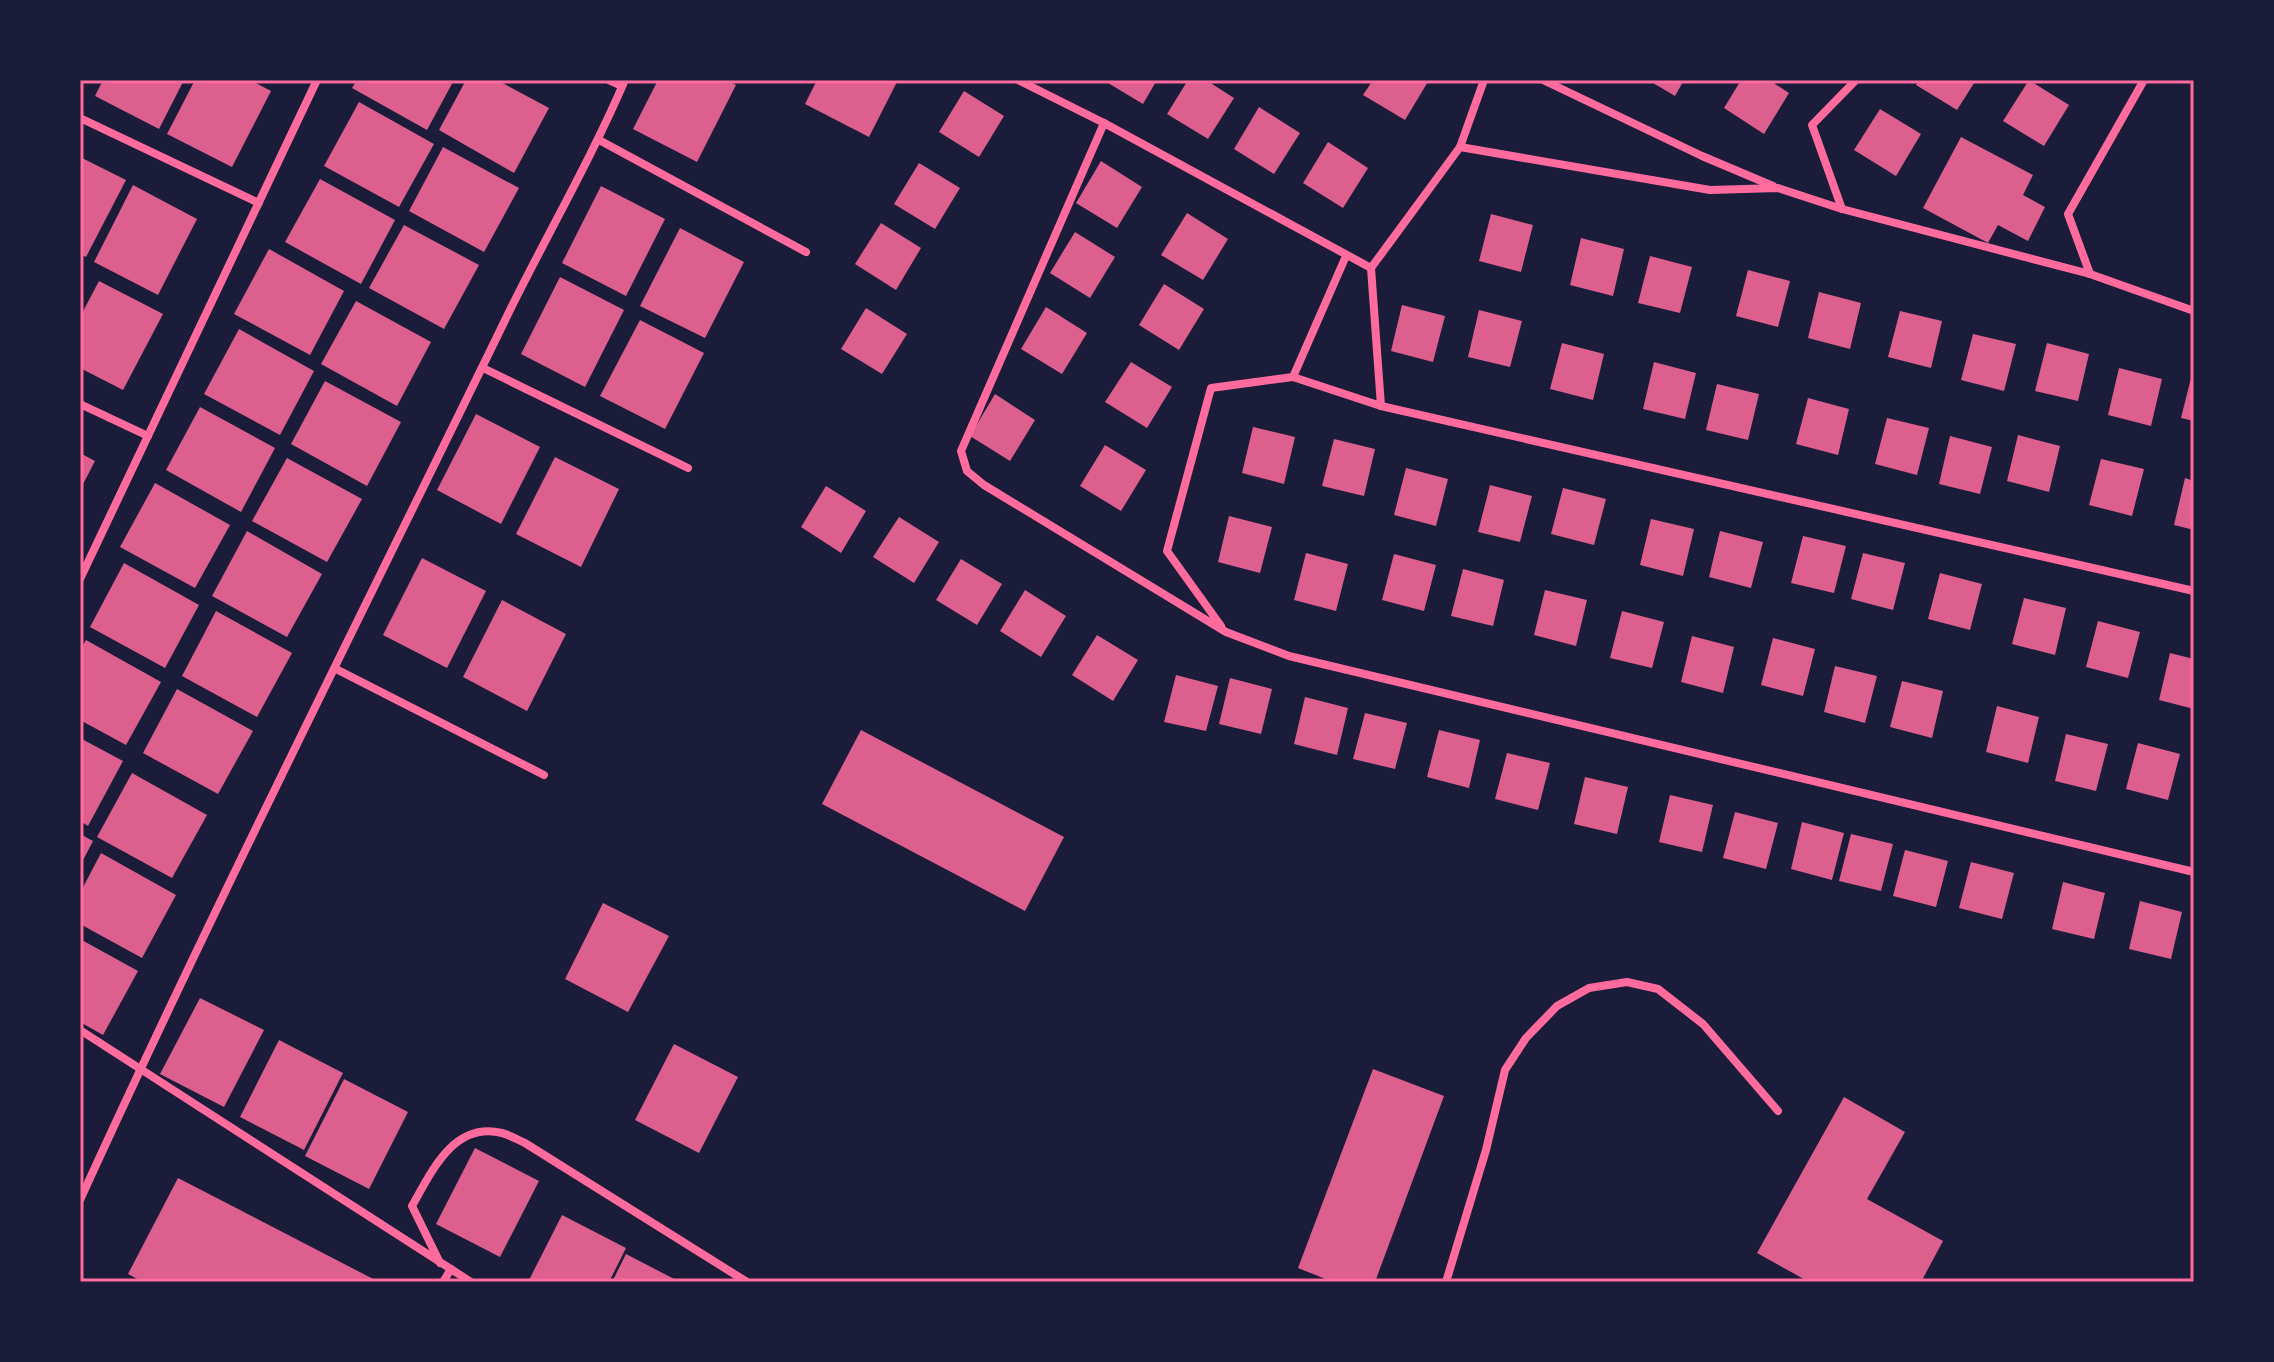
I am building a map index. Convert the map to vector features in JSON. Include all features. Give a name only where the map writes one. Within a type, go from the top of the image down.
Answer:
[{"type":"street","points":[[80,579],[317,80]]},
{"type":"street","points":[[80,1200],[140,1068],[483,368],[599,140],[624,83],[609,80]]},
{"type":"street","points":[[1018,80],[1104,123],[1371,268]]},
{"type":"street","points":[[1381,406],[1371,268],[1460,147],[1484,80]]},
{"type":"street","points":[[1543,80],[1702,156],[1778,188],[1842,209],[2090,274],[2194,311]]},
{"type":"street","points":[[1842,209],[1812,125],[1856,80]]},
{"type":"street","points":[[2090,274],[2068,214],[2144,80]]},
{"type":"street","points":[[80,118],[259,203]]},
{"type":"street","points":[[1104,123],[961,451],[967,471],[984,485],[1226,632],[1289,656],[2194,872]]},
{"type":"street","points":[[599,140],[806,252]]},
{"type":"street","points":[[1460,147],[1710,190],[1778,188]]},
{"type":"street","points":[[1293,377],[1346,256]]},
{"type":"street","points":[[483,368],[688,468]]},
{"type":"street","points":[[1226,632],[1167,551],[1211,388],[1293,377],[1381,406],[2194,591]]},
{"type":"street","points":[[80,404],[148,436]]},
{"type":"street","points":[[336,669],[544,775]]},
{"type":"street","points":[[1446,1282],[1486,1150],[1505,1070],[1526,1038],[1557,1006],[1589,988],[1627,982],[1658,989],[1703,1024],[1778,1111]]},
{"type":"street","points":[[80,1030],[471,1282]]},
{"type":"street","points":[[440,1263],[412,1206],[439,1158],[455,1142],[475,1134],[500,1132],[525,1143],[747,1282]]},
{"type":"street","points":[[443,1282],[451,1269]]},
{"type":"building","points":[[103,80],[184,80],[159,129],[95,96]]},
{"type":"building","points":[[195,80],[250,80],[271,91],[232,167],[167,134]]},
{"type":"building","points":[[357,80],[454,80],[427,130],[352,88]]},
{"type":"building","points":[[466,80],[497,80],[549,108],[514,173],[439,130]]},
{"type":"building","points":[[658,80],[726,80],[736,85],[697,162],[633,129]]},
{"type":"building","points":[[817,80],[898,80],[869,137],[805,104]]},
{"type":"building","points":[[1103,80],[1157,80],[1143,104]]},
{"type":"building","points":[[1188,80],[1206,80],[1234,98],[1208,139],[1167,114]]},
{"type":"building","points":[[1373,80],[1429,80],[1405,120],[1363,95]]},
{"type":"building","points":[[1648,80],[1684,80],[1675,96]]},
{"type":"building","points":[[1741,80],[1769,80],[1789,93],[1764,134],[1724,108]]},
{"type":"building","points":[[1919,80],[1976,80],[1957,110],[1916,85]]},
{"type":"building","points":[[2029,80],[2069,105],[2044,146],[2003,121]]},
{"type":"building","points":[[964,91],[1004,116],[979,157],[939,132]]},
{"type":"building","points":[[359,102],[434,144],[399,207],[324,166]]},
{"type":"building","points":[[1259,107],[1300,133],[1274,174],[1234,149]]},
{"type":"building","points":[[1880,109],[1921,134],[1896,176],[1854,150]]},
{"type":"building","points":[[1961,137],[2033,175],[2023,195],[2045,207],[2028,241],[1998,225],[1988,243],[1923,208]]},
{"type":"building","points":[[1328,142],[1368,168],[1343,208],[1303,183]]},
{"type":"building","points":[[443,147],[519,188],[484,252],[409,211]]},
{"type":"building","points":[[80,157],[126,180],[86,257],[80,254]]},
{"type":"building","points":[[1101,161],[1142,187],[1117,228],[1076,203]]},
{"type":"building","points":[[919,163],[960,188],[935,229],[894,204]]},
{"type":"building","points":[[320,179],[395,220],[361,284],[285,242]]},
{"type":"building","points":[[133,185],[197,219],[158,295],[94,262]]},
{"type":"building","points":[[601,186],[665,219],[626,296],[562,263]]},
{"type":"building","points":[[1187,213],[1228,239],[1203,280],[1161,255]]},
{"type":"building","points":[[1491,214],[1533,225],[1521,272],[1479,261]]},
{"type":"building","points":[[881,223],[921,248],[896,290],[855,264]]},
{"type":"building","points":[[404,225],[479,265],[444,329],[369,288]]},
{"type":"building","points":[[680,228],[744,262],[705,338],[640,306]]},
{"type":"building","points":[[1075,232],[1115,257],[1090,298],[1050,273]]},
{"type":"building","points":[[1581,238],[1624,249],[1613,296],[1570,285]]},
{"type":"building","points":[[269,249],[344,291],[310,355],[234,314]]},
{"type":"building","points":[[1650,256],[1692,267],[1680,313],[1638,303]]},
{"type":"building","points":[[1748,270],[1790,281],[1778,327],[1736,316]]},
{"type":"building","points":[[560,277],[624,310],[585,387],[521,354]]},
{"type":"building","points":[[99,281],[163,314],[123,390],[80,368],[80,317]]},
{"type":"building","points":[[1164,284],[1204,309],[1179,350],[1139,325]]},
{"type":"building","points":[[1819,292],[1861,303],[1850,349],[1808,338]]},
{"type":"building","points":[[356,301],[431,342],[397,406],[321,364]]},
{"type":"building","points":[[1402,305],[1445,316],[1433,362],[1391,351]]},
{"type":"building","points":[[1046,307],[1087,333],[1062,374],[1021,349]]},
{"type":"building","points":[[866,308],[907,334],[882,374],[841,349]]},
{"type":"building","points":[[1479,310],[1522,321],[1510,367],[1468,357]]},
{"type":"building","points":[[1900,311],[1942,321],[1931,368],[1888,357]]},
{"type":"building","points":[[640,320],[704,353],[665,429],[600,396]]},
{"type":"building","points":[[239,329],[314,371],[280,435],[204,394]]},
{"type":"building","points":[[1973,334],[2016,344],[2004,391],[1961,380]]},
{"type":"building","points":[[1562,343],[1604,354],[1593,400],[1550,389]]},
{"type":"building","points":[[2047,343],[2089,354],[2078,401],[2035,391]]},
{"type":"building","points":[[1131,362],[1172,387],[1147,428],[1105,402]]},
{"type":"building","points":[[1654,362],[1696,373],[1685,419],[1643,409]]},
{"type":"building","points":[[2119,368],[2162,379],[2151,426],[2108,415]]},
{"type":"building","points":[[2194,370],[2194,421],[2181,418]]},
{"type":"building","points":[[325,381],[401,422],[367,486],[291,444]]},
{"type":"building","points":[[1717,384],[1759,394],[1748,440],[1706,430]]},
{"type":"building","points":[[995,394],[1035,420],[1010,461],[970,436]]},
{"type":"building","points":[[1808,398],[1849,409],[1838,455],[1796,444]]},
{"type":"building","points":[[200,407],[275,448],[241,512],[166,470]]},
{"type":"building","points":[[476,414],[540,447],[501,524],[437,490]]},
{"type":"building","points":[[1887,418],[1929,428],[1917,475],[1875,464]]},
{"type":"building","points":[[1253,427],[1295,437],[1284,484],[1242,473]]},
{"type":"building","points":[[2018,435],[2060,446],[2049,492],[2007,481]]},
{"type":"building","points":[[1950,436],[1992,447],[1980,494],[1939,484]]},
{"type":"building","points":[[1334,439],[1375,449],[1364,496],[1322,486]]},
{"type":"building","points":[[1105,445],[1146,470],[1121,511],[1080,486]]},
{"type":"building","points":[[80,453],[95,461],[80,490]]},
{"type":"building","points":[[555,457],[619,489],[581,567],[516,534]]},
{"type":"building","points":[[287,458],[362,499],[327,562],[252,521]]},
{"type":"building","points":[[2101,459],[2144,469],[2132,516],[2089,505]]},
{"type":"building","points":[[1406,468],[1448,479],[1436,526],[1394,515]]},
{"type":"building","points":[[2185,478],[2194,481],[2194,530],[2174,525]]},
{"type":"building","points":[[155,483],[230,525],[195,588],[120,547]]},
{"type":"building","points":[[1490,485],[1532,496],[1520,542],[1478,532]]},
{"type":"building","points":[[826,486],[866,511],[841,553],[801,527]]},
{"type":"building","points":[[1563,488],[1606,499],[1594,545],[1551,534]]},
{"type":"building","points":[[1229,516],[1272,527],[1260,573],[1218,562]]},
{"type":"building","points":[[899,517],[939,542],[914,583],[873,557]]},
{"type":"building","points":[[1651,519],[1694,529],[1683,576],[1640,565]]},
{"type":"building","points":[[247,531],[322,574],[287,637],[212,596]]},
{"type":"building","points":[[1720,531],[1763,542],[1751,588],[1709,577]]},
{"type":"building","points":[[1803,536],[1846,546],[1834,593],[1791,583]]},
{"type":"building","points":[[1306,553],[1348,564],[1336,611],[1294,600]]},
{"type":"building","points":[[1863,553],[1905,563],[1893,610],[1851,599]]},
{"type":"building","points":[[1394,554],[1436,565],[1424,611],[1382,600]]},
{"type":"building","points":[[422,558],[486,591],[447,668],[383,635]]},
{"type":"building","points":[[961,559],[1002,584],[977,625],[936,600]]},
{"type":"building","points":[[124,563],[199,605],[165,668],[90,627]]},
{"type":"building","points":[[1463,569],[1504,580],[1493,626],[1451,616]]},
{"type":"building","points":[[1940,573],[1982,584],[1970,630],[1928,619]]},
{"type":"building","points":[[1025,590],[1066,616],[1041,657],[1000,631]]},
{"type":"building","points":[[1545,590],[1587,600],[1576,646],[1534,635]]},
{"type":"building","points":[[2024,598],[2066,608],[2055,655],[2012,644]]},
{"type":"building","points":[[502,600],[566,634],[527,711],[463,677]]},
{"type":"building","points":[[216,611],[292,653],[257,717],[182,676]]},
{"type":"building","points":[[1622,611],[1664,622],[1652,668],[1610,658]]},
{"type":"building","points":[[2098,621],[2140,632],[2128,678],[2086,667]]},
{"type":"building","points":[[1097,635],[1138,660],[1113,701],[1072,675]]},
{"type":"building","points":[[1692,636],[1734,647],[1723,693],[1681,682]]},
{"type":"building","points":[[1773,638],[1815,649],[1803,696],[1761,685]]},
{"type":"building","points":[[86,640],[161,682],[126,745],[80,720],[80,650]]},
{"type":"building","points":[[2170,653],[2194,659],[2194,709],[2159,700]]},
{"type":"building","points":[[1835,666],[1877,676],[1865,723],[1824,712]]},
{"type":"building","points":[[1176,675],[1218,686],[1206,731],[1164,722]]},
{"type":"building","points":[[1230,678],[1272,689],[1261,734],[1219,724]]},
{"type":"building","points":[[1902,681],[1943,691],[1932,738],[1890,727]]},
{"type":"building","points":[[177,689],[253,731],[218,794],[143,753]]},
{"type":"building","points":[[1305,697],[1348,708],[1337,755],[1294,744]]},
{"type":"building","points":[[1997,706],[2039,717],[2028,763],[1986,752]]},
{"type":"building","points":[[1365,713],[1407,723],[1395,769],[1353,759]]},
{"type":"building","points":[[861,730],[1064,837],[1025,911],[822,804]]},
{"type":"building","points":[[1439,730],[1480,740],[1469,788],[1427,777]]},
{"type":"building","points":[[2066,734],[2108,744],[2096,791],[2055,781]]},
{"type":"building","points":[[80,738],[123,761],[88,826],[80,821]]},
{"type":"building","points":[[2138,743],[2180,754],[2168,800],[2126,789]]},
{"type":"building","points":[[1507,753],[1550,763],[1538,810],[1495,799]]},
{"type":"building","points":[[132,773],[207,815],[172,878],[97,837]]},
{"type":"building","points":[[1585,777],[1628,787],[1617,834],[1574,824]]},
{"type":"building","points":[[1670,795],[1713,805],[1702,852],[1659,842]]},
{"type":"building","points":[[1735,812],[1778,823],[1766,869],[1723,858]]},
{"type":"building","points":[[1802,822],[1844,833],[1832,880],[1791,869]]},
{"type":"building","points":[[80,834],[93,841],[80,866]]},
{"type":"building","points":[[1851,834],[1893,844],[1881,891],[1839,881]]},
{"type":"building","points":[[1905,850],[1948,861],[1936,907],[1893,896]]},
{"type":"building","points":[[101,853],[176,895],[142,958],[80,924],[80,893]]},
{"type":"building","points":[[1971,862],[2014,873],[2002,919],[1959,908]]},
{"type":"building","points":[[2063,882],[2105,893],[2094,939],[2052,929]]},
{"type":"building","points":[[2140,901],[2182,912],[2171,959],[2129,949]]},
{"type":"building","points":[[603,903],[669,936],[628,1012],[565,979]]},
{"type":"building","points":[[80,939],[138,971],[103,1035],[80,1022]]},
{"type":"building","points":[[200,998],[264,1030],[224,1107],[160,1074]]},
{"type":"building","points":[[279,1040],[343,1073],[304,1150],[240,1117]]},
{"type":"building","points":[[674,1044],[738,1077],[699,1153],[635,1120]]},
{"type":"building","points":[[1373,1069],[1444,1096],[1375,1282],[1333,1282],[1298,1268]]},
{"type":"building","points":[[344,1079],[408,1112],[369,1189],[305,1156]]},
{"type":"building","points":[[1844,1097],[1905,1132],[1867,1199],[1943,1241],[1921,1282],[1809,1282],[1757,1253]]},
{"type":"building","points":[[475,1148],[539,1181],[500,1257],[436,1224]]},
{"type":"building","points":[[178,1178],[379,1282],[143,1282],[128,1274]]},
{"type":"building","points":[[562,1215],[626,1248],[609,1282],[528,1282]]},
{"type":"building","points":[[626,1254],[680,1282],[612,1282]]}]
